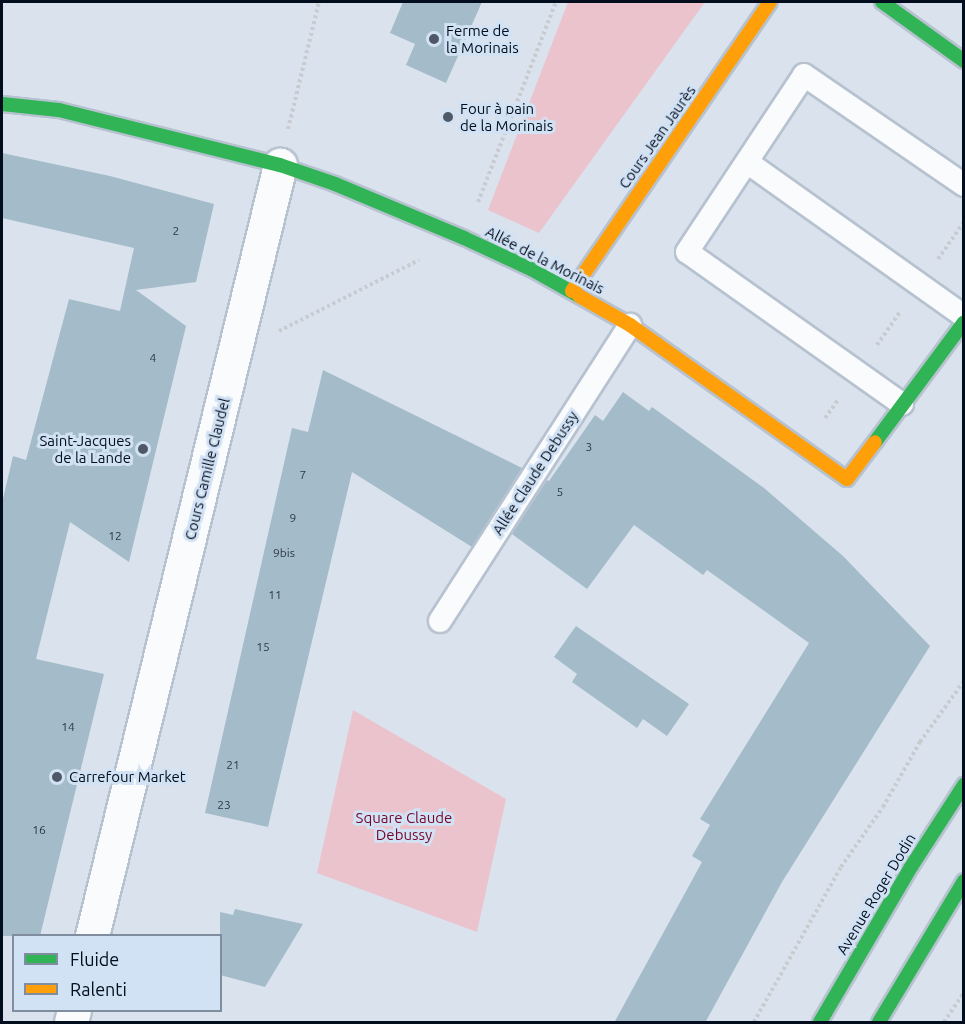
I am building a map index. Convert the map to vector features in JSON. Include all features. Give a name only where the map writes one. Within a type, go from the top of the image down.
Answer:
[{"type":"street","name":"Cours Jean Jaurès","points":[[572,291],[770,2]]},
{"type":"street","points":[[882,2],[963,61]]},
{"type":"street","name":"Allée de la Morinais","points":[[2,104],[59,110],[280,165],[335,184],[464,238],[572,291],[630,325],[847,479],[963,322]]},
{"type":"street","name":"Cours Camille Claudel","points":[[92,934],[280,165]]},
{"type":"street","name":"Avenue Roger Dodin","points":[[820,1023],[911,867],[963,785]]},
{"type":"street","points":[[879,1023],[963,881]]},
{"type":"lane","points":[[902,404],[687,252],[804,75],[963,185]]},
{"type":"lane","points":[[747,162],[963,316]]},
{"type":"lane","name":"Allée Claude Debussy","points":[[440,621],[630,325]]},
{"type":"path","points":[[280,165],[319,2]]},
{"type":"path","points":[[235,353],[464,238],[556,2]]},
{"type":"path","points":[[804,448],[963,222]]},
{"type":"path","points":[[754,1023],[841,867],[883,807],[921,742],[963,681]]},
{"type":"path","points":[[944,1023],[963,992]]},
{"type":"green space","points":[[568,2],[705,2],[539,233],[488,210]]},
{"type":"green space","name":"Square Claude Debussy","points":[[353,710],[506,799],[477,932],[317,873]]},
{"type":"building","name":"Ferme de la Morinais","points":[[403,2],[482,2],[446,83],[406,65],[415,44],[390,33]]},
{"type":"building","points":[[2,153],[110,176],[214,204],[196,282],[136,290],[186,326],[129,562],[70,522],[36,659],[104,674],[40,934],[12,934],[12,936],[2,936],[2,503],[13,456],[26,460],[69,299],[120,311],[134,248],[2,218]]},
{"type":"building","points":[[323,370],[522,468],[472,547],[352,472],[268,827],[205,813],[292,428],[308,432]]},
{"type":"building","points":[[623,392],[649,411],[652,407],[764,488],[843,556],[930,646],[782,882],[705,1023],[614,1023],[702,862],[692,856],[710,825],[700,819],[809,643],[707,570],[703,575],[634,525],[587,589],[512,534],[547,480],[549,481],[595,415],[603,421]]},
{"type":"building","points":[[576,626],[689,704],[667,736],[643,719],[637,728],[572,682],[577,674],[554,657]]},
{"type":"building","points":[[235,909],[303,924],[265,987],[222,976],[220,912],[233,915]]},
{"type":"traffic: fast","points":[[882,2],[964,61]]},
{"type":"traffic: fast","points":[[2,104],[59,110],[280,165],[335,184],[464,238],[531,269],[579,296]]},
{"type":"traffic: fast","points":[[875,442],[964,322]]},
{"type":"traffic: fast","points":[[820,1022],[911,867],[964,785]]},
{"type":"traffic: fast","points":[[879,1022],[964,881]]},
{"type":"traffic: slow","points":[[572,291],[770,2]]},
{"type":"traffic: slow","points":[[579,296],[630,325],[847,479],[875,442]]},
{"type":"place","name":"Ferme de la Morinais","points":[[434,39]]},
{"type":"place","name":"Four à pain de la Morinais","points":[[448,117]]},
{"type":"place","name":"Saint-Jacques de la Lande","points":[[143,449]]},
{"type":"place","name":"Carrefour Market","points":[[57,777]]}]
